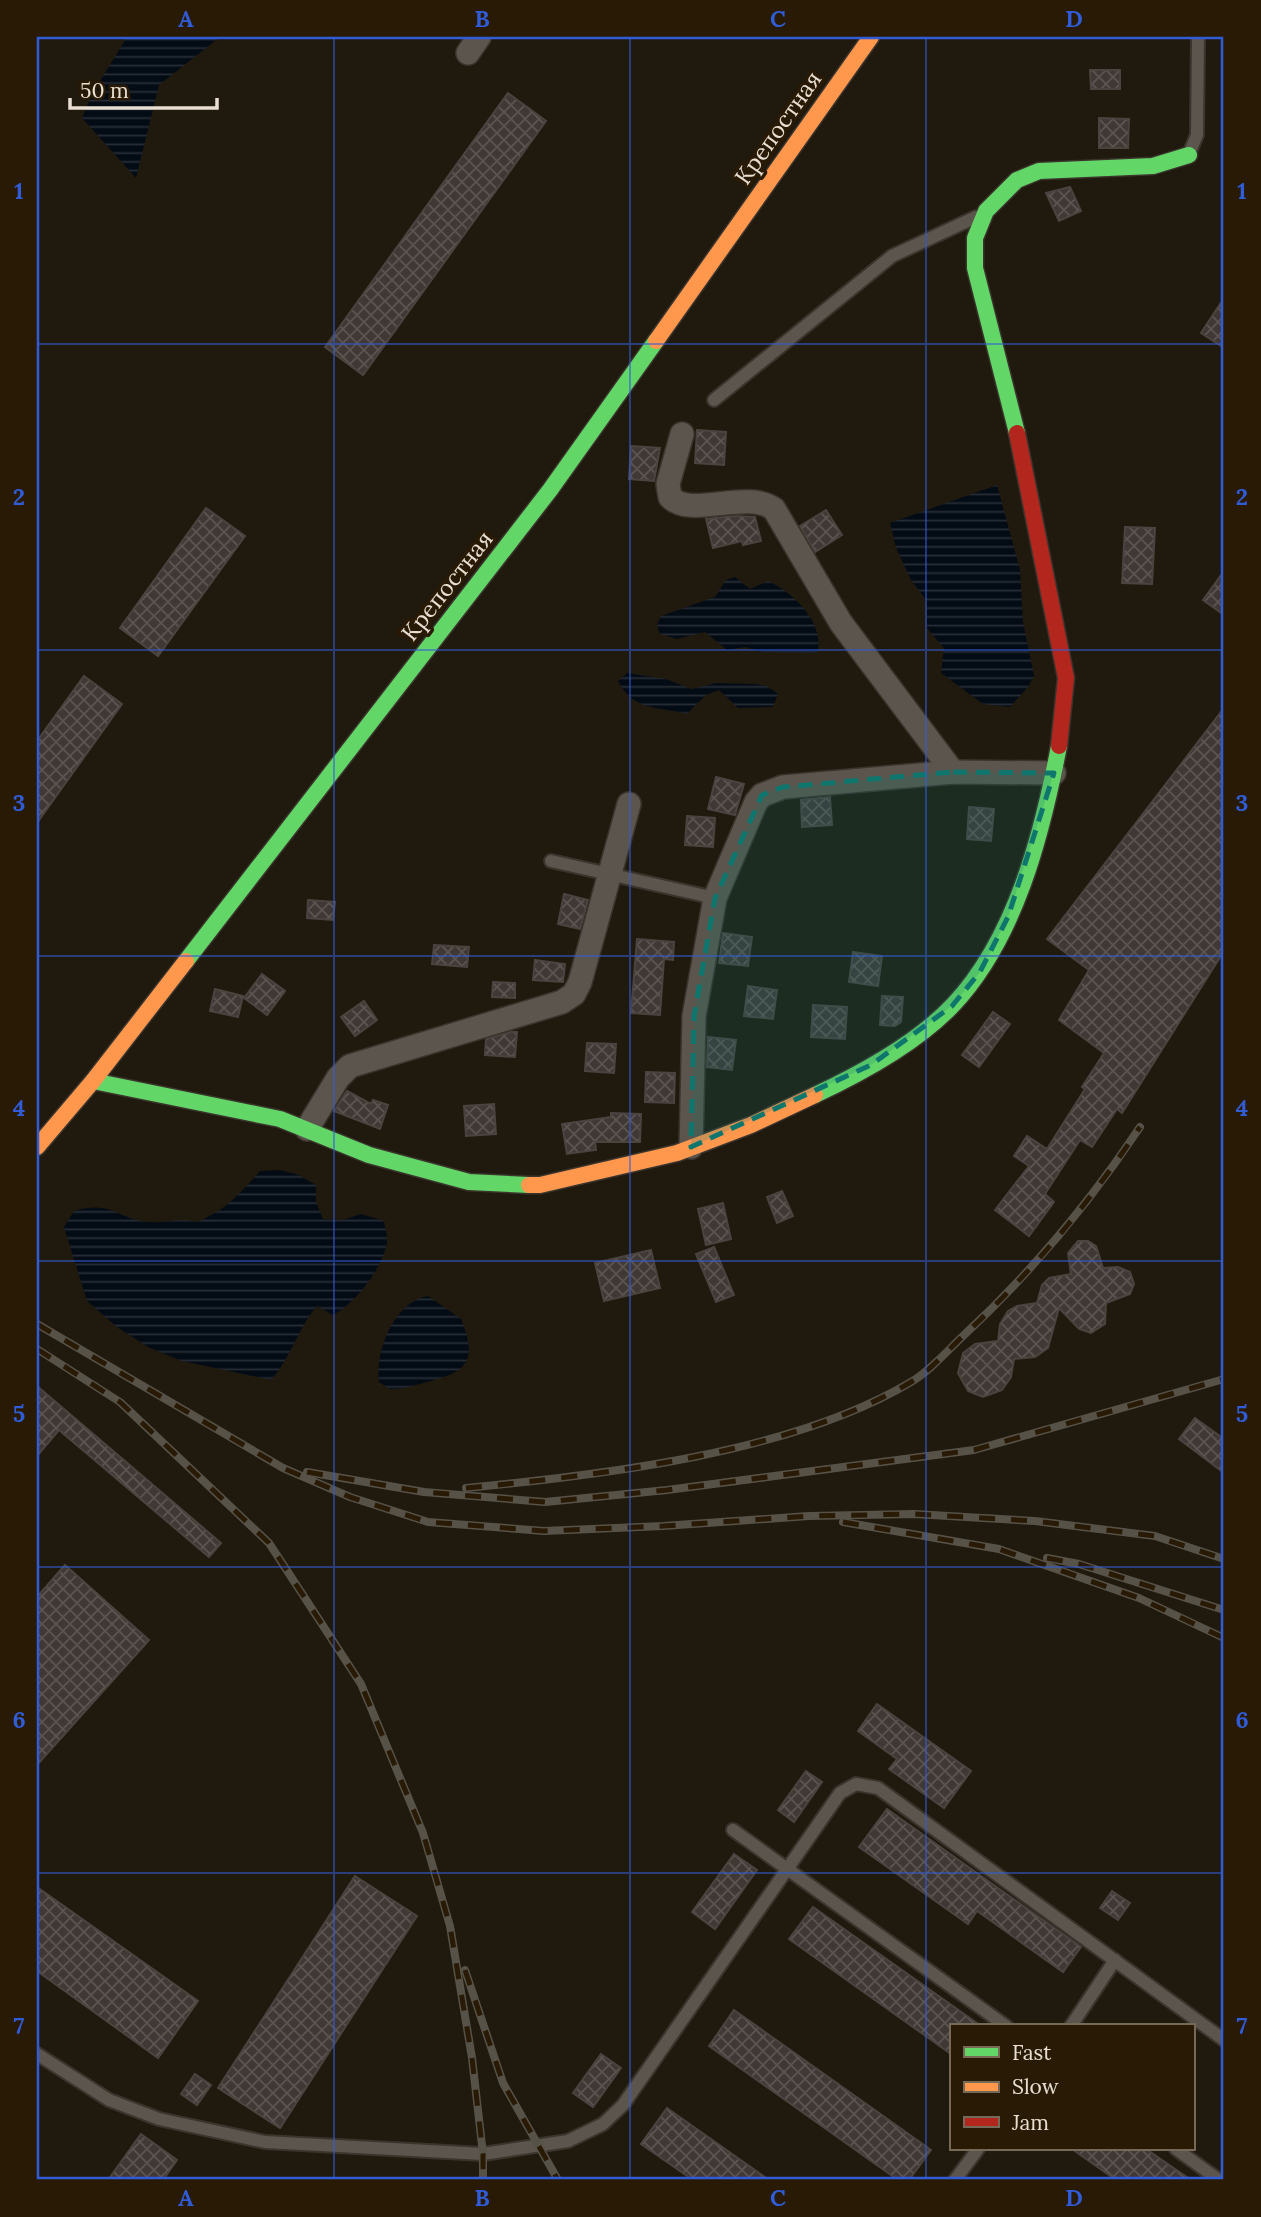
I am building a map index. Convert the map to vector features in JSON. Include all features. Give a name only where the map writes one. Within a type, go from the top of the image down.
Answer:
[{"type":"street","name":"Крепостная","points":[[37,1147],[93,1081],[550,490],[871,37]]},
{"type":"street","points":[[93,1081],[280,1119],[369,1155],[469,1182],[540,1185],[691,1147],[820,1093],[871,1065],[919,1033],[952,1006],[980,972],[1008,917],[1035,846],[1054,773],[1064,715],[1066,678],[1026,464],[975,268],[973,249],[983,214],[1020,178],[1069,168],[1170,164],[1189,155]]},
{"type":"street","points":[[682,434],[668,484],[670,497],[682,505],[757,502],[774,509],[841,623],[953,772]]},
{"type":"street","points":[[691,1147],[694,1016],[715,898],[752,810],[762,795],[783,787],[953,772],[1054,773]]},
{"type":"street","points":[[307,1129],[338,1077],[350,1066],[568,999],[580,982],[629,804]]},
{"type":"lane","points":[[1189,155],[1197,135],[1198,37]]},
{"type":"lane","points":[[714,400],[892,256],[983,214]]},
{"type":"lane","points":[[551,861],[715,898]]},
{"type":"lane","points":[[37,2054],[109,2101],[159,2119],[265,2142],[483,2154],[568,2141],[603,2124],[622,2105],[840,1793],[856,1784],[871,1785],[1224,2040]]},
{"type":"lane","points":[[733,1830],[1003,2024]]},
{"type":"lane","points":[[1072,2024],[1115,1960]]},
{"type":"lane","points":[[955,2180],[977,2150]]},
{"type":"lane","points":[[1177,2150],[1219,2180]]},
{"type":"highlighted area","points":[[953,772],[1054,773],[1008,917],[980,972],[952,1006],[871,1065],[691,1147],[694,1016],[715,898],[762,795],[783,787]]},
{"type":"shaded area","points":[[127,37],[220,37],[159,85],[136,178],[82,118],[92,94]]},
{"type":"shaded area","points":[[997,485],[1020,570],[1023,622],[1034,676],[1010,707],[983,704],[941,673],[944,648],[927,628],[927,601],[911,580],[896,548],[890,523]]},
{"type":"shaded area","points":[[735,577],[750,589],[768,581],[797,601],[817,631],[817,653],[763,652],[745,647],[727,650],[705,632],[677,639],[660,634],[657,625],[661,616],[715,597],[726,580]]},
{"type":"shaded area","points":[[627,673],[666,679],[691,689],[716,683],[754,684],[767,686],[778,694],[773,707],[738,708],[719,690],[706,695],[687,714],[648,706],[631,698],[618,681]]},
{"type":"shaded area","points":[[280,1170],[299,1175],[316,1185],[316,1202],[323,1219],[343,1220],[361,1214],[384,1221],[387,1241],[380,1264],[350,1303],[333,1315],[317,1306],[271,1380],[182,1361],[148,1347],[117,1327],[87,1301],[64,1227],[74,1211],[98,1208],[148,1222],[197,1222],[224,1207],[260,1171]]},
{"type":"shaded area","points":[[428,1296],[461,1319],[468,1342],[467,1359],[463,1366],[447,1376],[413,1386],[390,1389],[379,1382],[380,1356],[389,1329],[405,1307]]},
{"type":"building","points":[[1090,70],[1120,70],[1120,89],[1091,89]]},
{"type":"building","points":[[508,93],[546,121],[363,375],[325,347]]},
{"type":"building","points":[[1099,118],[1129,119],[1128,148],[1099,148]]},
{"type":"building","points":[[1070,187],[1081,211],[1059,221],[1046,193]]},
{"type":"building","points":[[1224,298],[1224,348],[1201,333]]},
{"type":"building","points":[[697,430],[726,432],[724,465],[695,463]]},
{"type":"building","points":[[631,446],[660,448],[654,481],[629,479]]},
{"type":"building","points":[[206,508],[245,536],[158,656],[120,628]]},
{"type":"building","points":[[826,510],[842,535],[815,552],[800,526]]},
{"type":"building","points":[[755,517],[761,541],[743,545],[742,541],[713,548],[706,519]]},
{"type":"building","points":[[1125,527],[1155,528],[1152,584],[1122,583]]},
{"type":"building","points":[[1224,571],[1224,615],[1203,600]]},
{"type":"building","points":[[84,676],[122,704],[37,823],[37,741]]},
{"type":"building","points":[[1224,708],[1224,951],[1122,1113],[1117,1109],[1092,1147],[1080,1140],[1045,1194],[1054,1202],[1029,1236],[995,1210],[1029,1166],[1014,1156],[1027,1136],[1047,1149],[1104,1053],[1059,1020],[1089,970],[1047,939]]},
{"type":"building","points":[[716,777],[744,784],[735,815],[708,809]]},
{"type":"building","points":[[830,797],[832,825],[802,827],[801,800]]},
{"type":"building","points":[[969,807],[994,809],[991,841],[967,839]]},
{"type":"building","points":[[687,816],[715,818],[713,847],[685,845]]},
{"type":"building","points":[[564,894],[588,900],[580,929],[558,924]]},
{"type":"building","points":[[308,900],[335,902],[333,920],[307,918]]},
{"type":"building","points":[[723,933],[752,937],[748,966],[719,963]]},
{"type":"building","points":[[637,939],[674,942],[673,960],[664,959],[660,1015],[631,1013]]},
{"type":"building","points":[[434,945],[469,947],[467,967],[432,964]]},
{"type":"building","points":[[853,952],[882,956],[878,986],[849,982]]},
{"type":"building","points":[[535,960],[565,964],[563,982],[533,980]]},
{"type":"building","points":[[262,974],[285,991],[267,1015],[244,998]]},
{"type":"building","points":[[493,982],[515,983],[515,998],[492,997]]},
{"type":"building","points":[[748,986],[777,990],[773,1019],[744,1016]]},
{"type":"building","points":[[215,989],[243,996],[238,1017],[210,1011]]},
{"type":"building","points":[[882,996],[903,997],[901,1022],[895,1026],[880,1025]]},
{"type":"building","points":[[364,1001],[377,1020],[355,1036],[341,1017]]},
{"type":"building","points":[[813,1005],[847,1007],[845,1039],[811,1037]]},
{"type":"building","points":[[993,1012],[1010,1024],[979,1067],[962,1055]]},
{"type":"building","points":[[517,1032],[515,1057],[485,1055],[486,1039]]},
{"type":"building","points":[[708,1037],[736,1040],[732,1070],[707,1067]]},
{"type":"building","points":[[587,1043],[616,1044],[614,1073],[585,1071]]},
{"type":"building","points":[[646,1072],[675,1073],[674,1103],[645,1102]]},
{"type":"building","points":[[347,1091],[371,1104],[373,1100],[388,1105],[380,1129],[334,1111]]},
{"type":"building","points":[[494,1104],[496,1134],[466,1136],[464,1106]]},
{"type":"building","points":[[611,1113],[641,1114],[640,1142],[595,1142],[596,1150],[567,1154],[562,1124],[611,1117]]},
{"type":"building","points":[[782,1191],[793,1216],[777,1223],[767,1197]]},
{"type":"building","points":[[723,1203],[731,1239],[706,1245],[698,1209]]},
{"type":"building","points":[[1078,1241],[1088,1241],[1096,1246],[1103,1268],[1118,1267],[1130,1272],[1134,1284],[1130,1294],[1106,1303],[1105,1324],[1091,1333],[1079,1329],[1059,1308],[1048,1348],[1035,1357],[1014,1359],[1011,1377],[1002,1390],[983,1397],[968,1391],[958,1373],[963,1353],[975,1344],[998,1341],[1000,1324],[1008,1311],[1017,1306],[1037,1303],[1042,1285],[1049,1278],[1071,1274],[1068,1253]]},
{"type":"building","points":[[714,1247],[734,1295],[716,1302],[696,1254]]},
{"type":"building","points":[[651,1250],[660,1288],[604,1301],[595,1263]]},
{"type":"building","points":[[37,1386],[221,1543],[209,1557],[59,1430],[37,1456]]},
{"type":"building","points":[[1195,1418],[1224,1439],[1224,1473],[1179,1439]]},
{"type":"building","points":[[65,1565],[149,1640],[37,1765],[37,1597]]},
{"type":"building","points":[[877,1704],[971,1771],[944,1808],[889,1769],[897,1759],[858,1731]]},
{"type":"building","points":[[806,1771],[822,1782],[794,1822],[778,1810]]},
{"type":"building","points":[[887,1809],[1081,1947],[1063,1972],[977,1911],[968,1924],[859,1847]]},
{"type":"building","points":[[734,1854],[757,1870],[715,1929],[692,1912]]},
{"type":"building","points":[[355,1876],[417,1916],[280,2128],[218,2088]]},
{"type":"building","points":[[37,1887],[198,2001],[158,2058],[37,1971]]},
{"type":"building","points":[[1112,1891],[1130,1903],[1118,1920],[1100,1908]]},
{"type":"building","points":[[813,1907],[978,2024],[950,2024],[950,2053],[789,1939]]},
{"type":"building","points":[[734,2010],[931,2150],[909,2180],[898,2180],[709,2046]]},
{"type":"building","points":[[601,2054],[621,2068],[593,2107],[573,2093]]},
{"type":"building","points":[[195,2074],[211,2085],[197,2105],[181,2094]]},
{"type":"building","points":[[667,2108],[769,2180],[693,2180],[641,2144]]},
{"type":"building","points":[[141,2134],[177,2160],[163,2180],[108,2180]]},
{"type":"building","points":[[1073,2150],[1147,2150],[1191,2180],[1116,2180]]},
{"type":"railway","points":[[466,1488],[636,1467],[754,1443],[811,1427],[863,1406],[911,1382],[938,1360],[1036,1262],[1100,1184],[1140,1127]]},
{"type":"railway","points":[[37,1324],[283,1468],[350,1497],[428,1522],[544,1531],[809,1516],[914,1514],[1035,1521],[1155,1536],[1224,1559]]},
{"type":"railway","points":[[37,1349],[120,1402],[269,1543],[361,1684],[423,1833],[450,1926],[472,2058],[483,2154],[483,2180]]},
{"type":"railway","points":[[307,1472],[424,1492],[545,1502],[667,1490],[974,1450],[1224,1379]]},
{"type":"railway","points":[[843,1522],[999,1549],[1139,1598],[1224,1638]]},
{"type":"railway","points":[[1047,1558],[1079,1564],[1224,1610]]},
{"type":"railway","points":[[465,1970],[503,2083],[558,2180]]},
{"type":"traffic: fast","points":[[1017,433],[975,268],[975,238],[986,211],[1017,180],[1039,171],[1153,166],[1189,155]]},
{"type":"traffic: fast","points":[[186,961],[550,490],[656,341]]},
{"type":"traffic: fast","points":[[815,1095],[870,1067],[923,1032],[953,1005],[975,978],[994,949],[1023,883],[1035,849],[1059,746]]},
{"type":"traffic: fast","points":[[93,1081],[280,1119],[369,1155],[469,1182],[529,1185]]},
{"type":"traffic: slow","points":[[656,341],[871,37]]},
{"type":"traffic: slow","points":[[37,1147],[93,1081],[186,961]]},
{"type":"traffic: slow","points":[[529,1185],[540,1185],[677,1153],[751,1125],[815,1095]]},
{"type":"traffic: jam","points":[[1017,433],[1066,678],[1059,746]]}]
